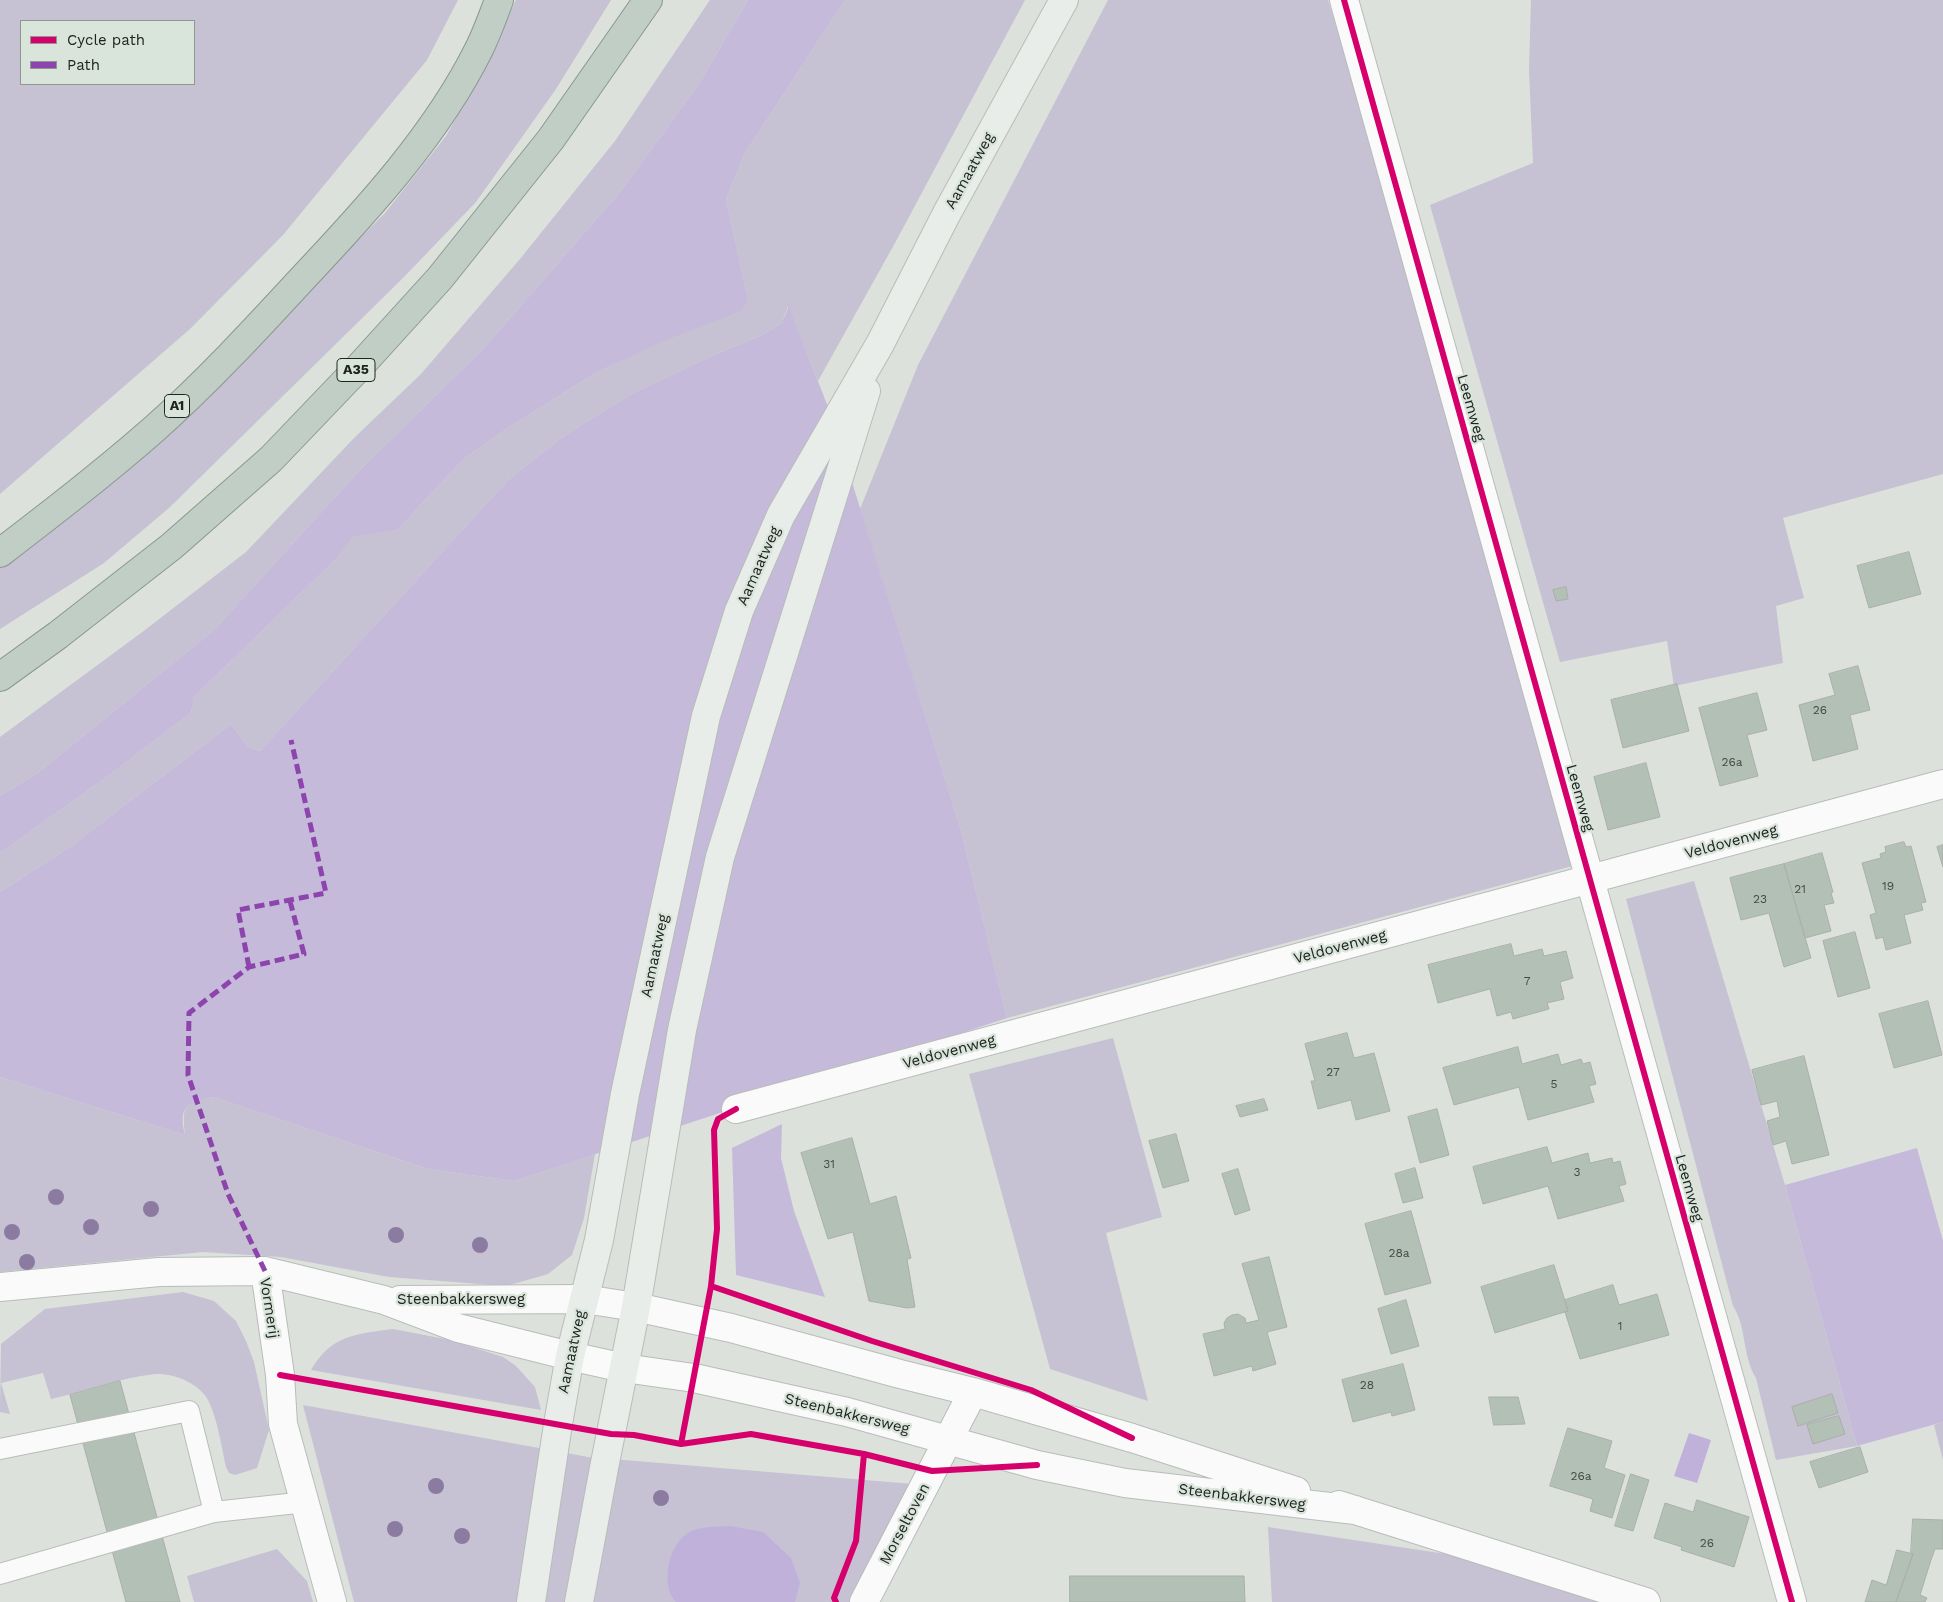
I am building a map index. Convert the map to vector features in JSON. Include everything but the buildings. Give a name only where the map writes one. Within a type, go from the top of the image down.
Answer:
[{"type":"highway","name":"A1","points":[[0,553],[65,503],[154,429],[243,343],[338,241],[408,159],[454,93],[480,48],[500,0]]},
{"type":"highway","name":"A35","points":[[0,677],[172,546],[284,446],[440,278],[551,139],[648,0]]},
{"type":"main road","name":"Aamaatweg","points":[[531,1602],[570,1356],[599,1240],[626,1094],[706,716],[740,611],[781,515],[880,344],[947,213],[1064,0]]},
{"type":"main road","name":"Aamaatweg","points":[[579,1602],[636,1307],[682,1030],[720,857],[880,344]]},
{"type":"street","name":"Leemweg","points":[[1344,0],[1792,1602]]},
{"type":"street","name":"Veldovenweg","points":[[736,1109],[1943,784]]},
{"type":"street","name":"Vormerij","points":[[0,1287],[159,1272],[265,1271],[280,1375],[283,1424],[332,1602]]},
{"type":"street","points":[[265,1271],[384,1300]]},
{"type":"street","name":"Steenbakkersweg","points":[[384,1300],[584,1299],[636,1307],[731,1328],[973,1392],[1132,1438],[1646,1602]]},
{"type":"street","name":"Steenbakkersweg","points":[[384,1300],[458,1328],[624,1368],[694,1378],[847,1412],[1037,1465],[1126,1483],[1355,1510]]},
{"type":"street","name":"Morseltoven","points":[[864,1602],[973,1392]]},
{"type":"lane","points":[[0,1449],[190,1411],[214,1512]]},
{"type":"lane","points":[[0,1574],[214,1512],[306,1502]]},
{"type":"shaded area","points":[[0,0],[458,0],[427,60],[283,235],[190,329],[0,494]]},
{"type":"shaded area","points":[[516,0],[611,0],[556,89],[476,202],[404,277],[170,507],[104,563],[0,629],[0,566],[30,544],[284,314],[385,213],[446,136],[482,73]]},
{"type":"shaded area","points":[[710,0],[748,0],[697,87],[620,192],[484,348],[358,472],[214,630],[39,772],[0,796],[0,737],[145,630],[246,552],[355,437],[421,374],[520,259],[615,141]]},
{"type":"shaded area","points":[[748,0],[845,0],[745,153],[726,199],[748,300],[741,311],[668,339],[597,372],[466,457],[398,530],[353,536],[336,559],[194,697],[191,713],[108,776],[0,853],[0,796],[39,772],[214,630],[358,472],[484,348],[620,192],[697,87]]},
{"type":"shaded area","points":[[845,0],[1025,0],[895,243],[818,381],[788,306],[782,323],[760,336],[716,354],[631,394],[561,438],[508,480],[260,751],[248,747],[231,724],[70,847],[0,892],[0,853],[108,776],[191,713],[194,697],[336,559],[353,535],[398,530],[466,457],[508,428],[597,372],[748,300],[726,199],[745,153]]},
{"type":"shaded area","points":[[1108,0],[1328,0],[1366,124],[1576,865],[1007,1018],[960,827],[860,509],[918,365]]},
{"type":"shaded area","points":[[1531,0],[1943,0],[1943,474],[1783,518],[1804,598],[1776,606],[1783,663],[1674,686],[1667,641],[1560,662],[1430,205],[1533,163],[1529,70]]},
{"type":"shaded area","points":[[787,302],[830,412],[960,827],[1007,1018],[514,1181],[428,1169],[213,1097],[197,1101],[187,1107],[183,1118],[185,1135],[0,1077],[0,892],[70,847],[231,724],[248,747],[260,751],[508,480],[561,438],[631,394],[716,354],[760,336],[782,323],[788,308]]},
{"type":"shaded area","points":[[1694,881],[1785,1185],[1857,1446],[1776,1460],[1756,1378],[1748,1360],[1741,1323],[1733,1306],[1626,899]]},
{"type":"shaded area","points":[[1113,1038],[1162,1217],[1106,1233],[1148,1401],[1050,1369],[969,1074]]},
{"type":"shaded area","points":[[0,1077],[185,1135],[184,1117],[187,1107],[190,1104],[213,1097],[428,1169],[514,1181],[595,1154],[584,1218],[572,1255],[548,1274],[506,1286],[389,1277],[281,1257],[203,1252],[0,1272]]},
{"type":"shaded area","points":[[782,1124],[781,1158],[794,1211],[825,1297],[736,1275],[732,1148]]},
{"type":"shaded area","points":[[1917,1148],[1943,1241],[1943,1422],[1857,1446],[1785,1185]]},
{"type":"shaded area","points":[[183,1292],[214,1301],[236,1321],[246,1341],[254,1362],[269,1430],[257,1468],[235,1475],[229,1473],[217,1424],[208,1400],[192,1384],[170,1375],[155,1374],[129,1378],[51,1399],[43,1373],[1,1383],[10,1414],[0,1412],[1,1344],[45,1309]]},
{"type":"shaded area","points":[[393,1329],[450,1340],[503,1357],[516,1366],[535,1387],[541,1410],[311,1370],[327,1350],[346,1338]]},
{"type":"shaded area","points":[[303,1405],[588,1457],[913,1484],[850,1602],[354,1602]]},
{"type":"shaded area","points":[[1943,1422],[1943,1460],[1934,1425]]},
{"type":"shaded area","points":[[1689,1433],[1711,1440],[1697,1483],[1674,1476]]},
{"type":"shaded area","points":[[730,1526],[763,1532],[791,1558],[800,1583],[795,1602],[676,1602],[668,1585],[668,1574],[672,1553],[677,1544],[684,1536],[696,1529]]},
{"type":"shaded area","points":[[1268,1527],[1459,1556],[1598,1602],[1272,1602]]},
{"type":"shaded area","points":[[277,1549],[307,1581],[313,1602],[194,1602],[187,1576]]},
{"type":"marked path","points":[[249,967],[238,910],[326,893],[291,740]]},
{"type":"marked path","points":[[265,1271],[228,1194],[188,1075],[189,1013],[249,967],[304,954],[290,901]]},
{"type":"cycle path","points":[[1344,0],[1792,1602]]},
{"type":"cycle path","points":[[681,1444],[711,1286],[717,1229],[714,1130],[718,1119],[736,1109]]},
{"type":"cycle path","points":[[711,1286],[872,1341],[1031,1390],[1132,1438]]},
{"type":"cycle path","points":[[280,1375],[611,1434],[634,1435],[681,1444],[751,1434],[864,1454],[932,1471],[1037,1465]]},
{"type":"cycle path","points":[[836,1602],[834,1598],[856,1541],[864,1454]]}]
